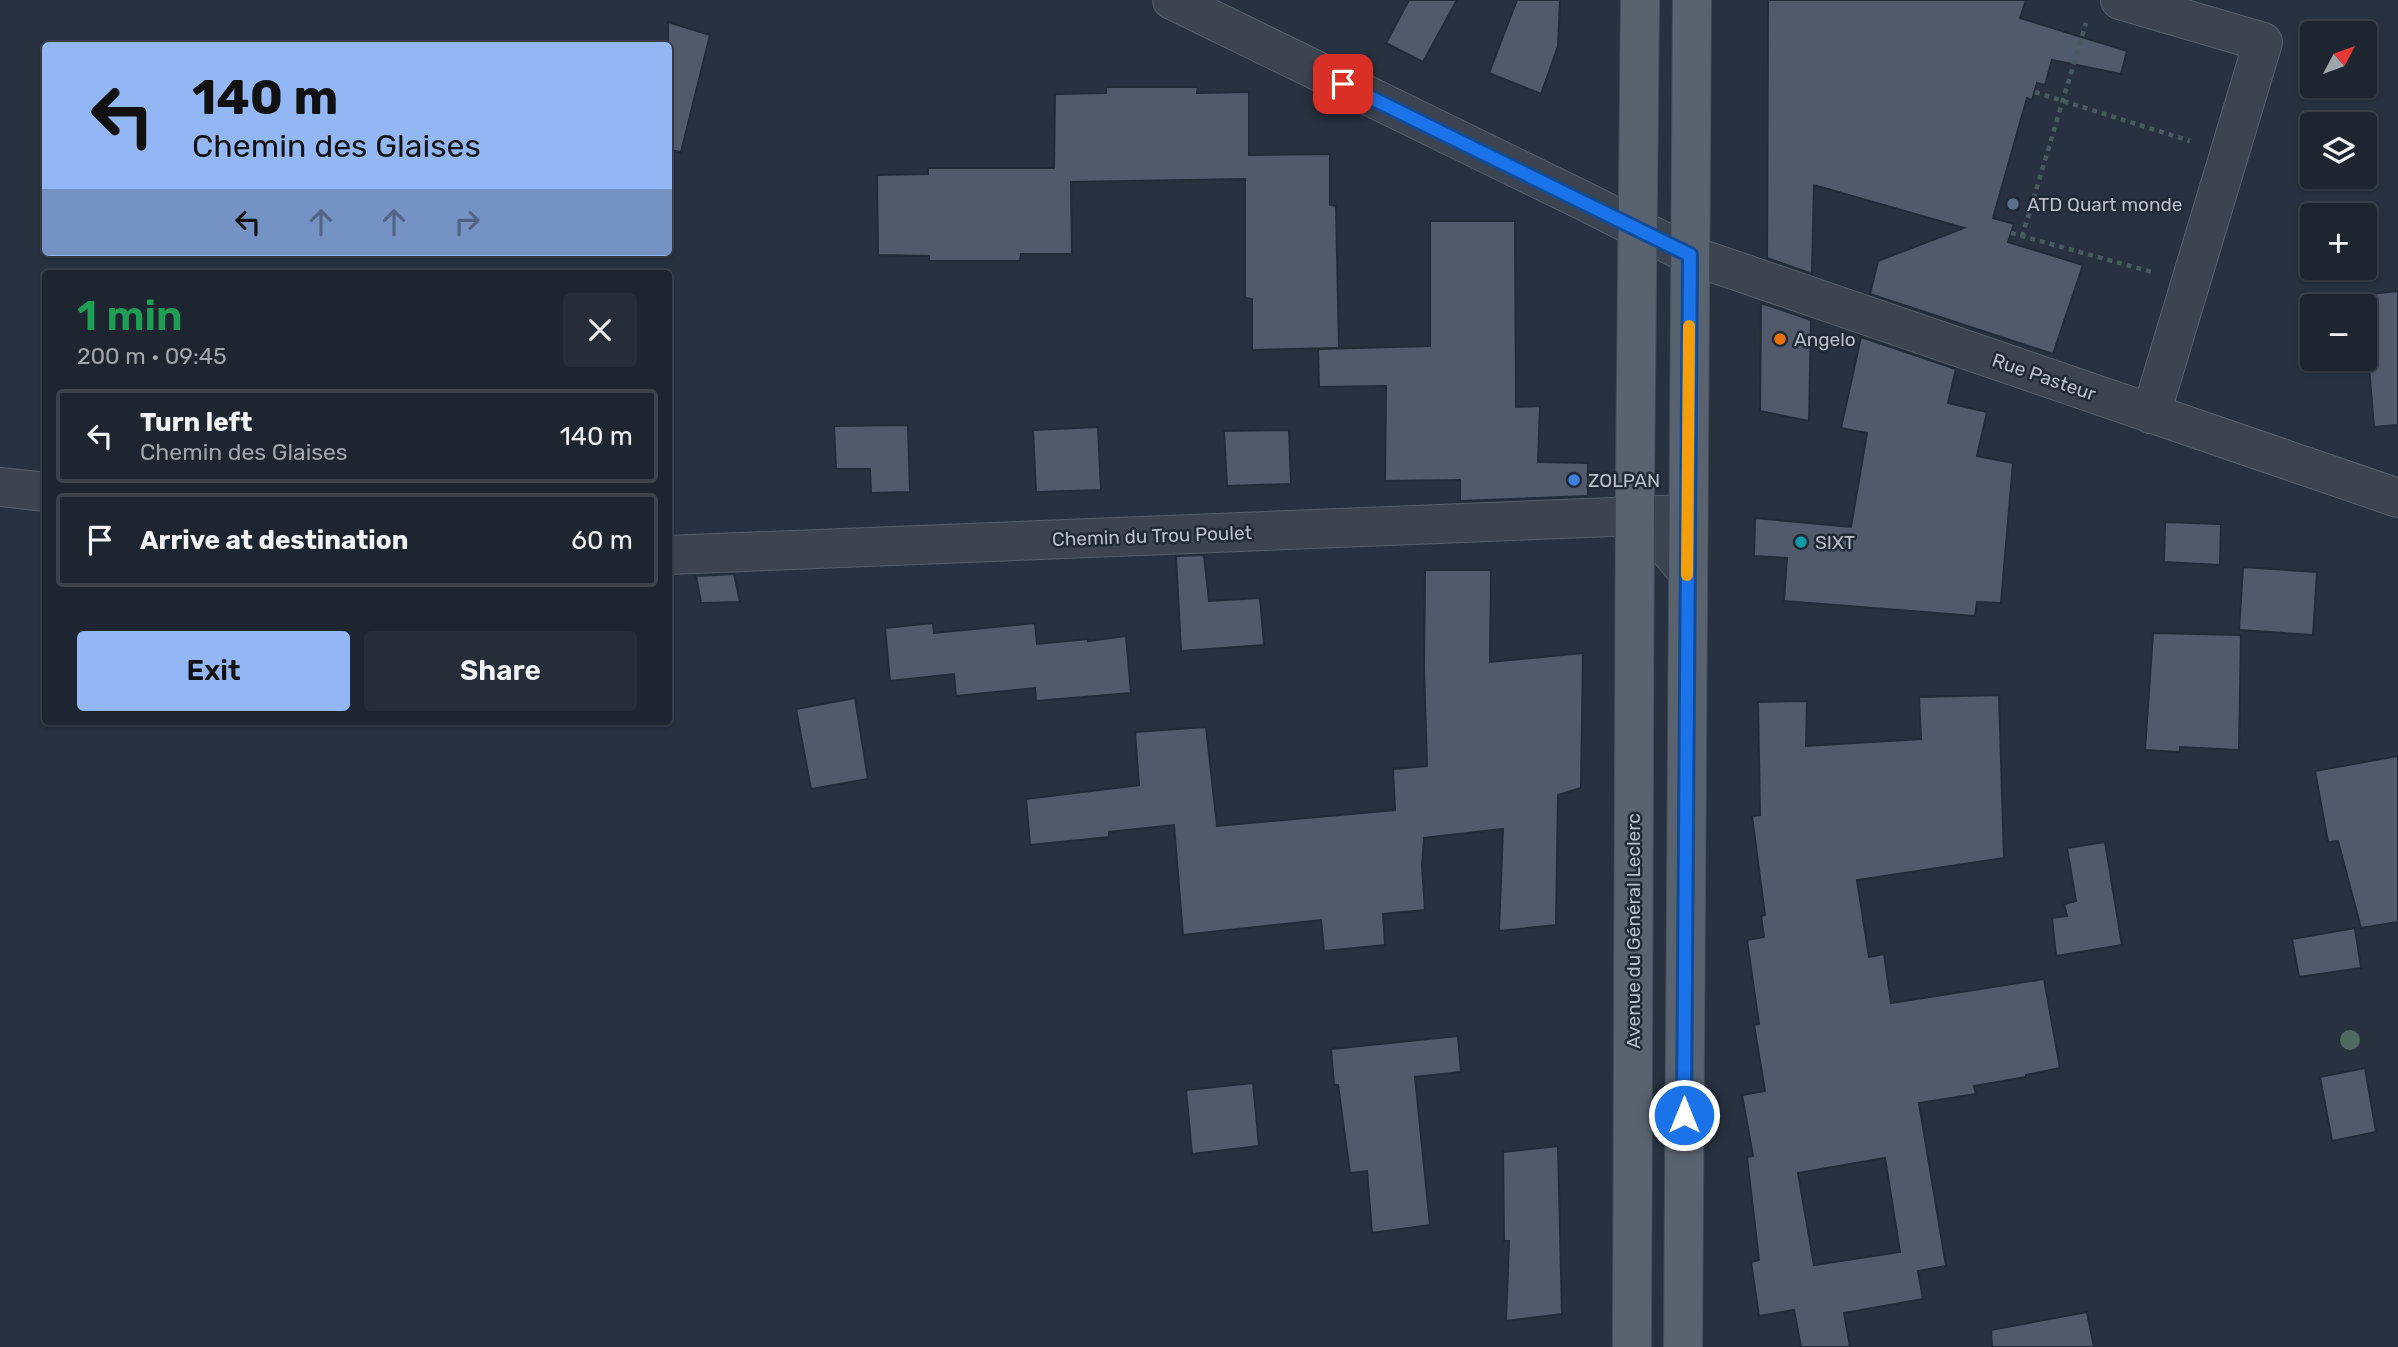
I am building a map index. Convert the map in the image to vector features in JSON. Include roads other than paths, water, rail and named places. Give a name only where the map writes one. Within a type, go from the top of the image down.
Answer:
[{"type":"main road","name":"Avenue du Général Leclerc","points":[[1632,1347],[1640,0]]},
{"type":"main road","points":[[1683,1347],[1692,0]]},
{"type":"street","name":"Rue Pasteur","points":[[1172,0],[1690,255],[2398,498]]},
{"type":"street","points":[[2105,6],[2263,43],[2151,414]]},
{"type":"street","points":[[0,487],[42,492]]},
{"type":"street","points":[[1635,516],[1687,514]]},
{"type":"street","points":[[1635,516],[1687,570]]},
{"type":"street","name":"Chemin du Trou Poulet","points":[[672,555],[1635,516]]},
{"type":"place","name":"ATD Quart monde","points":[[2013,204]]},
{"type":"place","name":"Angelo","points":[[1780,339]]},
{"type":"place","name":"ZOLPAN","points":[[1574,480]]},
{"type":"place","name":"SIXT","points":[[1801,542]]}]
